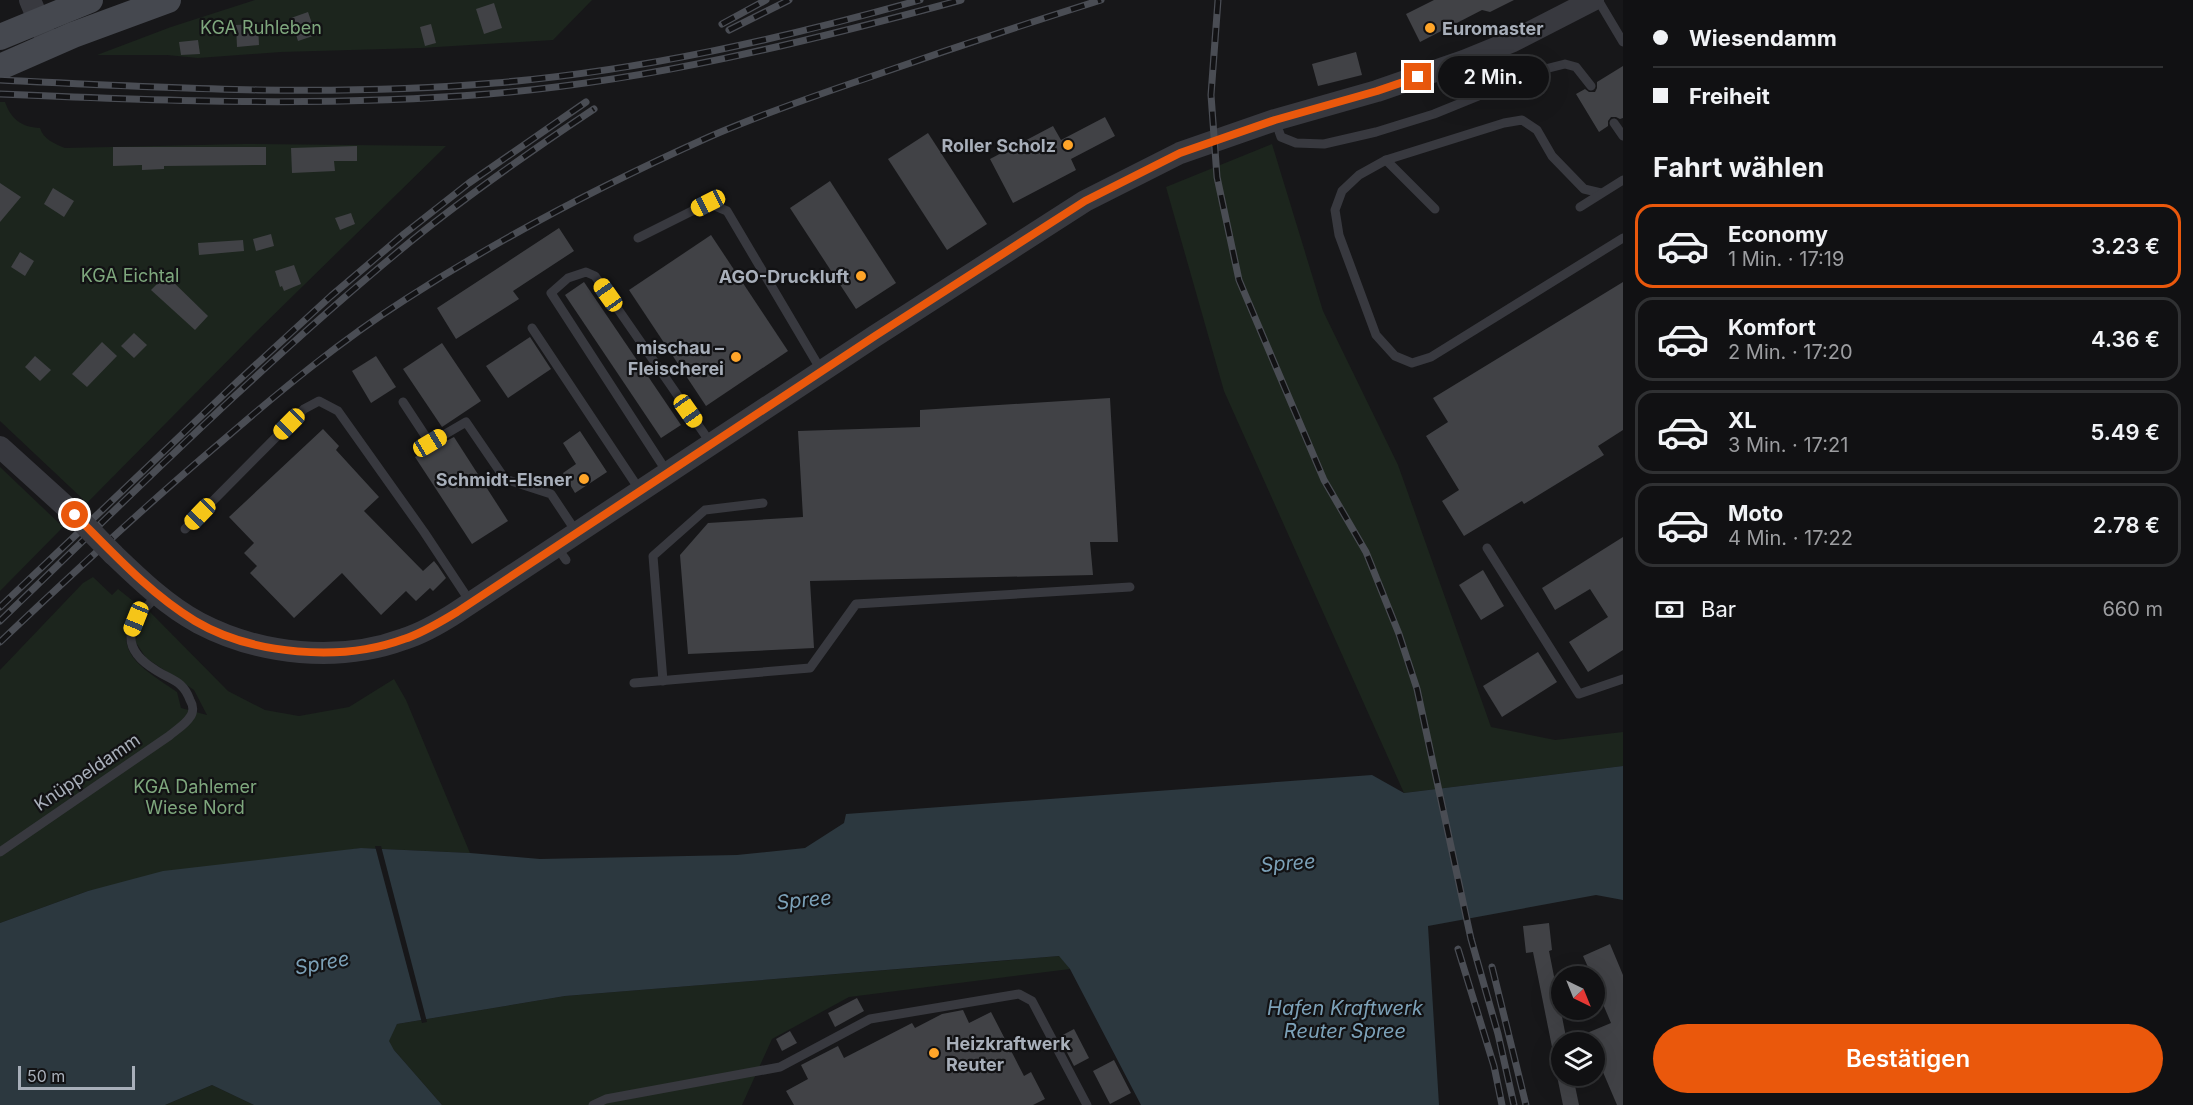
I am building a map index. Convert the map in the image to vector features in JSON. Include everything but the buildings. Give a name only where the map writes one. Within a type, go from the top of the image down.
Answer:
[{"type":"main road","points":[[0,37],[34,10],[90,0]]},
{"type":"main road","points":[[0,67],[168,0]]},
{"type":"street","points":[[0,447],[158,595],[197,622],[237,639],[277,649],[312,653],[347,651],[403,640],[430,628],[561,553],[577,533],[884,330],[1085,201],[1180,153],[1464,61],[1513,41],[1595,0]]},
{"type":"street","points":[[34,10],[49,46]]},
{"type":"lane","points":[[1595,0],[1623,42]]},
{"type":"lane","points":[[1268,123],[1281,137],[1296,143],[1324,144],[1376,132],[1434,114],[1545,69],[1565,64],[1576,67],[1591,86]]},
{"type":"lane","points":[[1601,193],[1584,189],[1552,156],[1537,130],[1522,120],[1504,123],[1386,160],[1359,175],[1342,190],[1335,210],[1339,235],[1376,335],[1395,356],[1412,363],[1431,357],[1623,238]]},
{"type":"lane","points":[[1614,123],[1623,136]]},
{"type":"lane","points":[[1386,160],[1435,209]]},
{"type":"lane","points":[[1580,207],[1623,180]]},
{"type":"lane","points":[[638,238],[708,203],[727,211],[822,372]]},
{"type":"lane","points":[[668,473],[550,293],[568,278],[580,272],[595,276],[712,445]]},
{"type":"lane","points":[[532,328],[640,492]]},
{"type":"lane","points":[[185,529],[304,409],[319,401],[338,411],[471,603]]},
{"type":"lane","points":[[403,402],[430,443],[466,422],[505,479],[551,494],[577,533]]},
{"type":"lane","points":[[663,681],[652,556],[705,510],[763,503]]},
{"type":"lane","points":[[1487,548],[1579,694],[1623,679]]},
{"type":"lane","points":[[634,683],[810,668],[856,604],[1130,587]]},
{"type":"lane","name":"Knüppeldamm","points":[[0,852],[169,736],[190,717],[193,707],[181,683],[141,660],[134,652],[131,642],[131,630],[136,619],[158,595]]},
{"type":"lane","points":[[593,1105],[606,1099],[780,1067],[870,1019],[1019,994],[1032,1001],[1087,1105]]},
{"type":"green space","name":"KGA Ruhleben","points":[[255,0],[592,0],[553,40],[198,58],[167,55],[97,55],[171,27]]},
{"type":"green space","name":"KGA Eichtal","points":[[0,102],[5,102],[10,113],[22,124],[40,128],[53,143],[65,148],[245,144],[446,146],[254,334],[87,503],[0,421]]},
{"type":"green space","points":[[1272,144],[1323,311],[1398,465],[1491,727],[1555,740],[1623,732],[1623,766],[1404,793],[1224,391],[1166,187]]},
{"type":"green space","points":[[0,467],[63,527],[0,591]]},
{"type":"green space","name":"KGA Dahlemer Wiese Nord","points":[[93,577],[112,595],[118,589],[138,605],[129,621],[126,635],[127,646],[141,666],[177,692],[181,708],[207,715],[194,690],[146,658],[135,641],[150,612],[228,691],[265,710],[299,716],[349,707],[394,679],[406,700],[470,853],[361,848],[88,891],[0,923],[0,670],[83,583]]},
{"type":"green space","points":[[1060,956],[1070,969],[849,997],[772,1039],[742,1105],[442,1105],[388,1041],[397,1024],[565,996]]},
{"type":"green space","points":[[212,1085],[254,1105],[165,1105]]},
{"type":"water","points":[[1623,766],[1623,900],[1596,895],[1428,926],[1439,1105],[1141,1105],[1070,969],[1059,956],[565,996],[397,1024],[389,1041],[394,1050],[442,1105],[254,1105],[212,1085],[165,1105],[0,1105],[0,923],[88,891],[163,871],[361,848],[540,859],[737,855],[805,848],[844,823],[846,814],[1372,775],[1404,793]]},
{"type":"pier","points":[[375,846],[381,846],[427,1022],[422,1023]]},
{"type":"railway","points":[[722,24],[766,0]]},
{"type":"railway","points":[[729,30],[789,0]]},
{"type":"railway","points":[[0,80],[248,90],[371,90],[495,83],[549,78],[709,52],[815,28],[920,0]]},
{"type":"railway","points":[[0,94],[244,102],[305,102],[488,94],[548,88],[668,70],[786,45],[961,0]]},
{"type":"railway","points":[[0,642],[137,515],[288,385],[382,315],[479,254],[592,193],[728,129],[847,85],[1101,0]]},
{"type":"railway","points":[[1218,0],[1211,95],[1217,177],[1239,280],[1324,480],[1366,552],[1399,634],[1417,689],[1471,939],[1498,1034],[1514,1105]]},
{"type":"railway","points":[[0,607],[331,296],[469,183],[586,102]]},
{"type":"railway","points":[[0,621],[201,427],[357,287],[455,207],[594,109]]},
{"type":"railway","points":[[1458,949],[1494,1066],[1502,1105]]},
{"type":"railway","points":[[1492,967],[1526,1105]]},
{"type":"place","name":"Euromaster","points":[[1430,28]]},
{"type":"place","name":"Roller Scholz","points":[[1068,145]]},
{"type":"place","name":"AGO-Druckluft","points":[[861,276]]},
{"type":"place","name":"mischau – Fleischerei","points":[[736,357]]},
{"type":"place","name":"Schmidt-Elsner","points":[[584,479]]},
{"type":"place","name":"Heizkraftwerk Reuter","points":[[934,1053]]},
{"type":"route","points":[[75,515],[136,577],[176,609],[217,632],[259,646],[312,653],[347,651],[403,640],[457,612],[875,336],[1085,201],[1180,153],[1275,120],[1418,77]]},
{"type":"water label","name":"Spree","points":[[1288,863]]},
{"type":"water label","name":"Spree","points":[[804,900]]},
{"type":"water label","name":"Spree","points":[[322,963]]},
{"type":"water label","name":"Hafen Kraftwerk Reuter Spree","points":[[1345,1020]]}]
